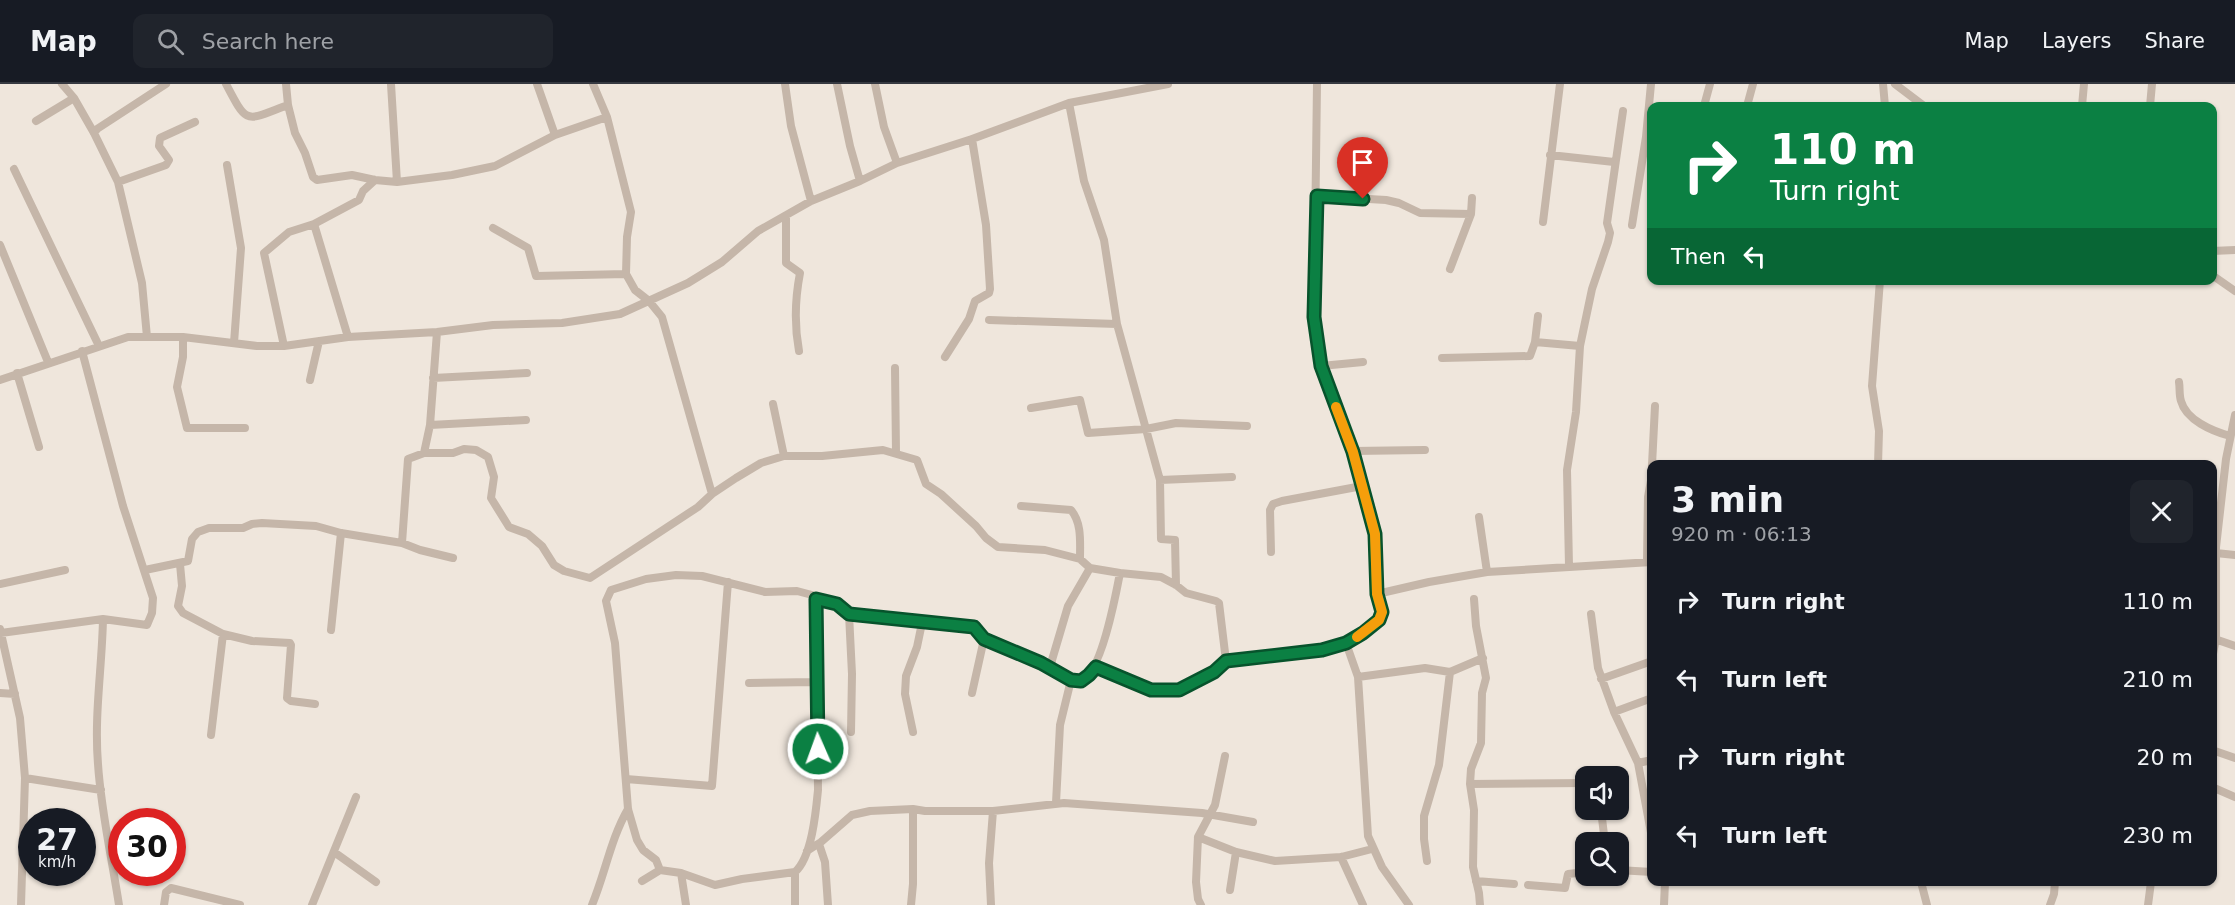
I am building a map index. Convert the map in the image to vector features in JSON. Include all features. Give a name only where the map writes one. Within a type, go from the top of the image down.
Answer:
[{"type":"street","points":[[62,84],[74,98],[118,182],[142,284],[147,337]]},
{"type":"street","points":[[94,133],[166,84]]},
{"type":"street","points":[[226,84],[241,113],[247,117],[288,105]]},
{"type":"street","points":[[286,84],[288,105],[295,133],[313,177],[318,180],[352,174],[375,180],[397,182],[452,175],[495,166],[555,135],[607,117]]},
{"type":"street","points":[[391,84],[397,182]]},
{"type":"street","points":[[537,84],[555,135]]},
{"type":"street","points":[[593,84],[607,117],[631,212],[627,237],[626,274],[635,290],[649,301],[662,317],[712,494]]},
{"type":"street","points":[[785,84],[791,126],[811,201]]},
{"type":"street","points":[[837,84],[860,181]]},
{"type":"street","points":[[875,84],[884,127],[897,163]]},
{"type":"street","points":[[0,380],[128,337],[183,337],[257,346],[284,346],[348,337],[437,332],[493,325],[562,323],[620,314],[688,284],[722,262],[759,231],[811,201],[897,163],[972,139],[1069,103],[1168,84]]},
{"type":"street","points":[[1096,667],[1151,690],[1179,690],[1214,672],[1226,661],[1322,650],[1346,643],[1379,620],[1382,612],[1377,594],[1375,534],[1367,512],[1353,452],[1321,366],[1314,317],[1317,84]]},
{"type":"street","points":[[1543,222],[1560,84]]},
{"type":"street","points":[[1649,102],[1651,84]]},
{"type":"street","points":[[1705,102],[1710,84]]},
{"type":"street","points":[[1748,102],[1753,84]]},
{"type":"street","points":[[1883,84],[1885,102]]},
{"type":"street","points":[[1894,84],[1919,102]]},
{"type":"street","points":[[2082,102],[2084,84]]},
{"type":"street","points":[[2150,102],[2152,84]]},
{"type":"street","points":[[36,120],[74,98]]},
{"type":"street","points":[[1069,103],[1084,181],[1104,240],[1117,324],[1160,480],[1161,539],[1175,540],[1176,585]]},
{"type":"street","points":[[1569,566],[1567,470],[1576,412],[1580,346],[1592,289],[1610,233],[1607,223],[1623,111]]},
{"type":"street","points":[[118,182],[166,165],[168,160],[159,146],[160,138],[195,122]]},
{"type":"street","points":[[1632,225],[1647,126]]},
{"type":"street","points":[[945,357],[969,319],[975,302],[987,294],[990,289],[986,225],[972,139]]},
{"type":"street","points":[[1550,155],[1614,162]]},
{"type":"street","points":[[227,165],[241,248],[234,343]]},
{"type":"street","points":[[14,169],[99,346]]},
{"type":"street","points":[[284,346],[264,253],[289,232],[314,224],[359,200],[363,192],[375,180]]},
{"type":"street","points":[[1317,196],[1386,200],[1399,203],[1420,213],[1471,214]]},
{"type":"street","points":[[1450,269],[1471,214],[1473,198]]},
{"type":"street","points":[[786,216],[786,263],[800,273],[795,292],[796,334],[799,351]]},
{"type":"street","points":[[314,224],[348,337]]},
{"type":"street","points":[[493,228],[528,248],[536,276],[626,274]]},
{"type":"street","points":[[0,245],[48,362]]},
{"type":"street","points":[[2217,251],[2235,250]]},
{"type":"street","points":[[2217,278],[2235,291]]},
{"type":"street","points":[[1878,460],[1879,431],[1872,386],[1880,285]]},
{"type":"street","points":[[1442,358],[1530,356],[1535,342],[1538,316]]},
{"type":"street","points":[[989,321],[1117,324]]},
{"type":"street","points":[[424,453],[430,425],[437,332]]},
{"type":"street","points":[[183,337],[183,357],[177,387],[187,428],[244,428]]},
{"type":"street","points":[[310,380],[319,341]]},
{"type":"street","points":[[1535,342],[1580,346]]},
{"type":"street","points":[[21,905],[25,778],[20,718],[0,631],[103,618],[147,625],[152,614],[153,598],[123,506],[82,351]]},
{"type":"street","points":[[1321,366],[1363,362]]},
{"type":"street","points":[[895,368],[896,453]]},
{"type":"street","points":[[433,378],[527,372]]},
{"type":"street","points":[[17,373],[39,447]]},
{"type":"street","points":[[2179,382],[2181,401],[2188,416],[2219,433],[2230,436]]},
{"type":"street","points":[[1031,408],[1080,400],[1088,433],[1146,429],[1176,423],[1247,426]]},
{"type":"street","points":[[773,404],[784,456]]},
{"type":"street","points":[[1652,460],[1655,406]]},
{"type":"street","points":[[2217,544],[2226,459],[2235,415]]},
{"type":"street","points":[[430,425],[526,420]]},
{"type":"street","points":[[402,543],[408,459],[424,453],[453,453],[464,449],[476,450],[488,457],[494,477],[491,498],[509,527],[528,534],[542,546],[554,565],[564,571],[590,578],[699,507],[712,494],[761,463],[784,456],[822,456],[883,450],[917,460],[927,484],[942,494],[998,547],[1045,550],[1080,559],[1090,568],[1161,577],[1186,593],[1219,603],[1226,661]]},
{"type":"street","points":[[1353,452],[1425,450]]},
{"type":"street","points":[[1160,480],[1232,477]]},
{"type":"street","points":[[1271,552],[1270,510],[1273,504],[1362,486]]},
{"type":"street","points":[[1021,506],[1045,506],[1071,510],[1079,529],[1080,559]]},
{"type":"street","points":[[1479,517],[1488,572]]},
{"type":"street","points":[[145,570],[188,561],[192,538],[198,532],[209,528],[243,528],[262,523],[316,526],[341,533],[402,543],[453,558]]},
{"type":"street","points":[[332,630],[341,533]]},
{"type":"street","points":[[2217,553],[2235,555]]},
{"type":"street","points":[[1377,594],[1488,572],[1647,561]]},
{"type":"street","points":[[180,564],[182,586],[179,610],[223,634],[252,641],[290,643],[288,698],[291,701],[315,704]]},
{"type":"street","points":[[1051,669],[1068,606],[1090,568]]},
{"type":"street","points":[[0,584],[64,570]]},
{"type":"street","points":[[660,870],[656,860],[643,850],[628,809],[615,643],[606,601],[611,590],[646,579],[676,575],[702,576],[765,592],[797,591],[837,604],[849,614],[974,627],[984,639],[1071,680],[1081,681],[1096,667],[1115,601],[1120,573]]},
{"type":"street","points":[[626,779],[712,786],[728,582]]},
{"type":"street","points":[[795,905],[795,872],[807,851],[818,790],[815,682],[816,599]]},
{"type":"street","points":[[1474,599],[1476,626],[1486,678],[1482,693],[1481,743],[1471,769],[1470,784],[1474,810],[1473,867],[1480,905]]},
{"type":"street","points":[[849,614],[852,674],[851,732]]},
{"type":"street","points":[[1591,614],[1601,679],[1638,763],[1647,811]]},
{"type":"street","points":[[103,618],[97,721],[98,765],[119,905]]},
{"type":"street","points":[[912,732],[905,694],[906,676],[922,623]]},
{"type":"street","points":[[211,735],[223,634]]},
{"type":"street","points":[[972,693],[984,639]]},
{"type":"street","points":[[2217,639],[2235,646]]},
{"type":"street","points":[[1346,643],[1358,677],[1368,836],[1382,867],[1409,905]]},
{"type":"street","points":[[1358,677],[1425,668],[1450,672],[1483,658]]},
{"type":"street","points":[[1601,679],[1647,663]]},
{"type":"street","points":[[1427,861],[1424,816],[1439,765],[1450,672]]},
{"type":"street","points":[[1056,803],[1060,725],[1071,680]]},
{"type":"street","points":[[749,683],[815,682]]},
{"type":"street","points":[[0,693],[15,694]]},
{"type":"street","points":[[1614,712],[1647,700]]},
{"type":"street","points":[[2217,752],[2235,758]]},
{"type":"street","points":[[1201,905],[1196,882],[1198,837],[1215,805],[1225,756]]},
{"type":"street","points":[[1638,763],[1647,761]]},
{"type":"street","points":[[25,778],[101,790]]},
{"type":"street","points":[[1470,784],[1575,783]]},
{"type":"street","points":[[2217,789],[2235,797]]},
{"type":"street","points":[[312,905],[356,797]]},
{"type":"street","points":[[807,851],[819,844],[852,815],[870,811],[913,808],[925,811],[993,811],[1056,803],[1210,814],[1253,822]]},
{"type":"street","points":[[911,905],[913,808]]},
{"type":"street","points":[[592,905],[619,826],[628,809]]},
{"type":"street","points":[[991,905],[989,863],[993,811]]},
{"type":"street","points":[[1198,837],[1236,852],[1275,861],[1341,857],[1372,849]]},
{"type":"street","points":[[819,844],[825,862],[828,905]]},
{"type":"street","points":[[334,852],[376,882]]},
{"type":"street","points":[[1230,890],[1236,852]]},
{"type":"street","points":[[1341,857],[1363,905]]},
{"type":"street","points":[[642,881],[660,870],[681,873],[715,885],[795,872]]},
{"type":"street","points":[[1629,871],[1647,872]]},
{"type":"street","points":[[681,873],[686,905]]},
{"type":"street","points":[[1528,885],[1565,888],[1568,874],[1575,873]]},
{"type":"street","points":[[1476,881],[1514,884]]},
{"type":"street","points":[[1664,905],[1665,886]]},
{"type":"street","points":[[1921,886],[1927,905]]},
{"type":"street","points":[[2050,905],[2055,886]]},
{"type":"street","points":[[2148,905],[2150,886]]},
{"type":"street","points":[[164,905],[166,892],[171,888],[240,905]]},
{"type":"slow traffic","points":[[1336,407],[1353,452],[1367,512],[1375,534],[1377,594],[1382,612],[1379,620],[1357,637]]},
{"type":"route","points":[[818,749],[815,682],[816,599],[837,604],[849,614],[974,627],[984,639],[1041,663],[1071,680],[1081,681],[1096,667],[1151,690],[1179,690],[1214,672],[1226,661],[1236,658],[1286,655],[1322,650],[1346,643],[1379,620],[1382,612],[1377,594],[1375,534],[1367,512],[1353,452],[1321,366],[1314,317],[1313,282],[1317,196],[1363,199]]}]
